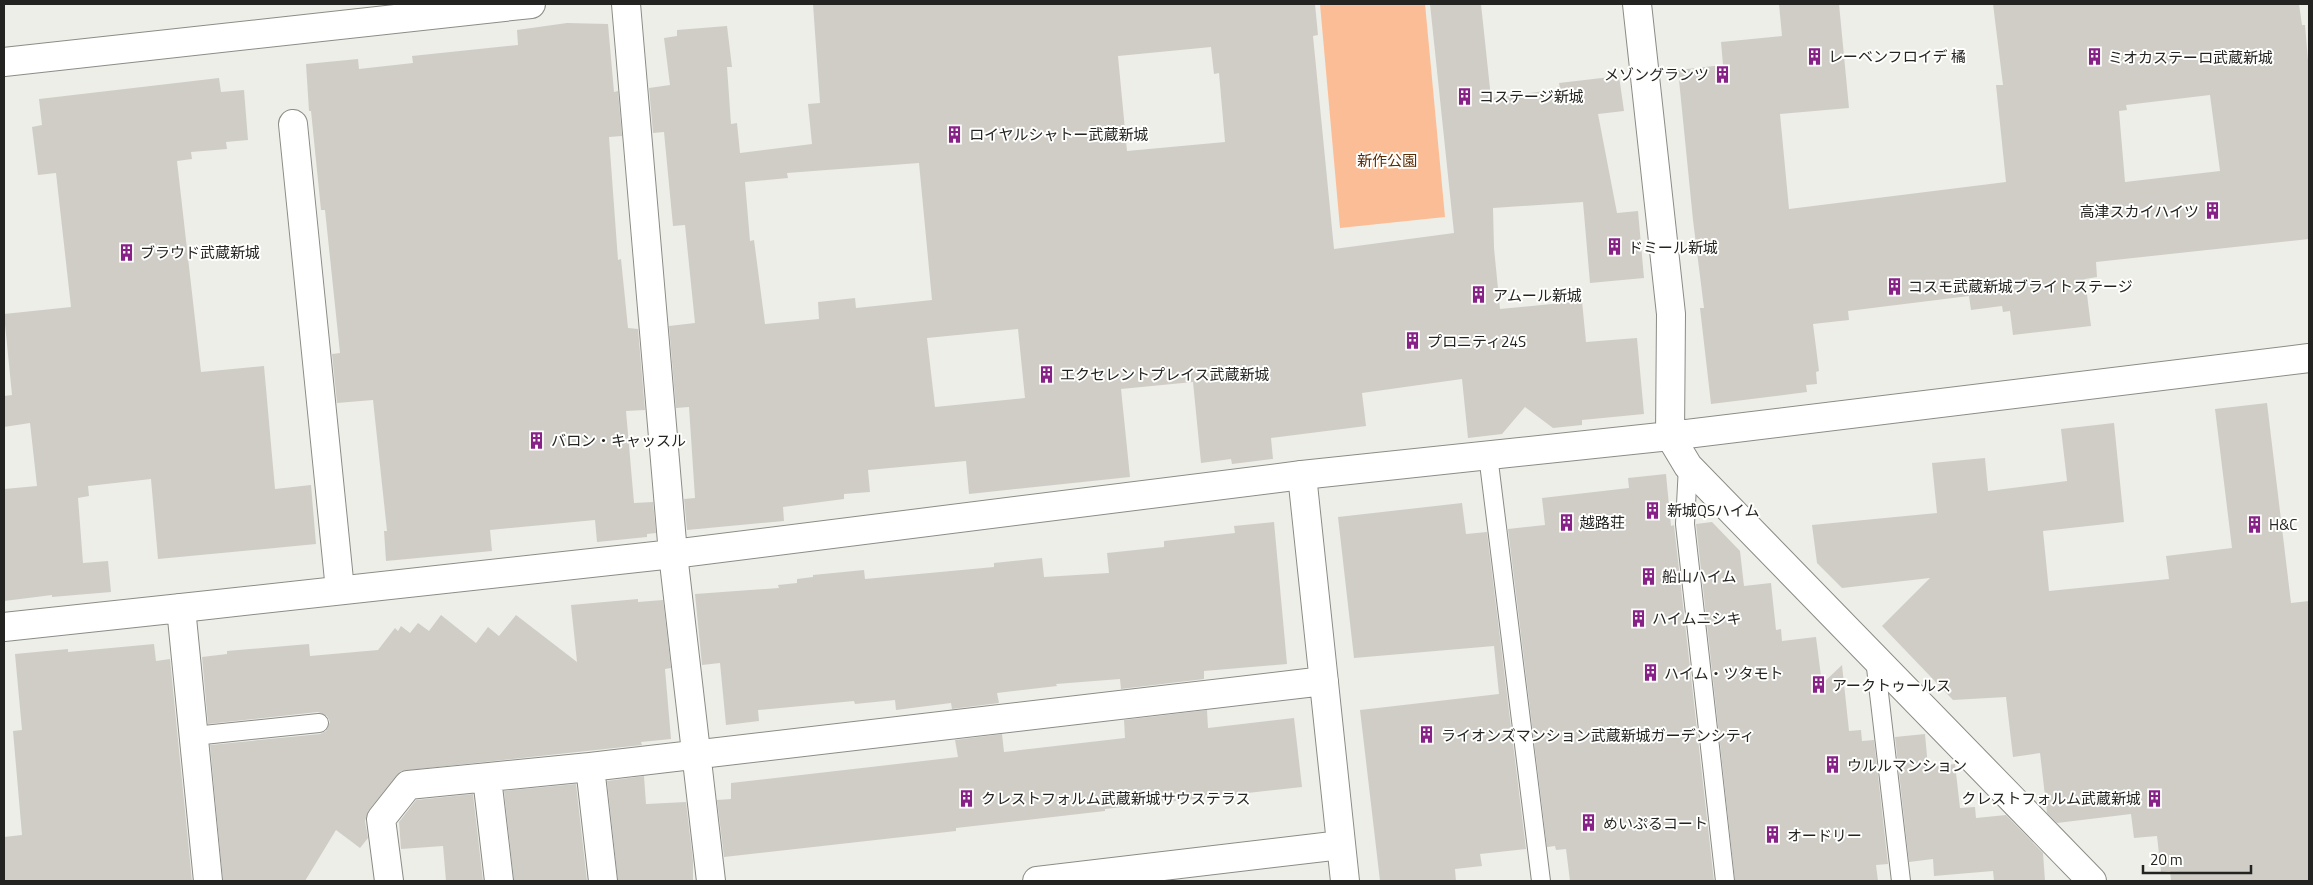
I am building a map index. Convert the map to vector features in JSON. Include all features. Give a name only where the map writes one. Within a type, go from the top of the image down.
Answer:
[{"type":"street","points":[[4,62],[531,4]]},
{"type":"street","points":[[626,4],[673,554],[711,881]]},
{"type":"street","points":[[1637,4],[1671,314],[1670,436],[1688,466],[2092,881]]},
{"type":"street","points":[[293,124],[340,590]]},
{"type":"street","points":[[4,627],[673,554],[1302,475],[1670,436],[2309,358]]},
{"type":"street","points":[[1302,475],[1345,881]]},
{"type":"street","points":[[181,608],[208,881]]},
{"type":"street","points":[[389,881],[382,819],[408,785],[696,755],[1324,681]]},
{"type":"street","points":[[590,767],[603,881]]},
{"type":"street","points":[[487,778],[499,881]]},
{"type":"street","points":[[1037,881],[1341,845]]},
{"type":"lane","points":[[1488,456],[1541,881]]},
{"type":"lane","points":[[1688,466],[1685,524],[1725,881]]},
{"type":"lane","points":[[1875,659],[1901,881]]},
{"type":"lane","points":[[194,736],[319,723]]},
{"type":"green space","name":"新作公園","points":[[1320,4],[1425,4],[1445,217],[1340,228]]},
{"type":"building","points":[[813,4],[1315,4],[1318,35],[1313,36],[1334,249],[1454,233],[1430,4],[1481,4],[1491,98],[1560,89],[1559,83],[1619,76],[1624,111],[1598,114],[1617,213],[1638,211],[1644,278],[1590,283],[1583,202],[1493,208],[1494,248],[1500,309],[1582,301],[1586,342],[1637,338],[1644,414],[1582,420],[1582,425],[1553,428],[1525,407],[1502,434],[1468,438],[1462,379],[1362,393],[1366,426],[1271,438],[1273,459],[1232,464],[1231,459],[1201,463],[1193,382],[1121,389],[1130,477],[969,494],[966,461],[868,470],[870,492],[844,494],[844,499],[783,507],[784,521],[687,530],[684,499],[695,498],[689,407],[676,408],[669,326],[695,323],[685,225],[673,226],[664,132],[653,133],[649,88],[670,85],[664,38],[677,36],[677,30],[727,26],[732,67],[727,67],[731,124],[737,123],[740,153],[812,144],[808,104],[820,103]],"holes":[[[1211,47],[1214,74],[1219,73],[1225,142],[1127,151],[1118,56]],[[919,163],[932,300],[856,308],[855,298],[818,302],[819,319],[765,324],[754,240],[750,241],[745,182],[788,178],[787,173]],[[1018,329],[1025,398],[935,407],[927,338]]]},
{"type":"building","points":[[1779,4],[1839,4],[1849,108],[1780,114],[1789,209],[2006,182],[1996,85],[2003,85],[1993,4],[2299,4],[2302,25],[2305,25],[2309,72],[2309,239],[2096,262],[2097,277],[2085,279],[2091,326],[2013,335],[2010,311],[2003,312],[2002,306],[1971,310],[1969,296],[1848,311],[1849,320],[1813,324],[1819,371],[1816,372],[1817,384],[1806,385],[1807,392],[1711,404],[1700,308],[1704,308],[1678,70],[1723,65],[1721,42],[1782,36]],"holes":[[[2210,95],[2220,171],[2125,182],[2119,111],[2127,110],[2126,105]]]},
{"type":"building","points":[[567,23],[608,24],[614,92],[618,91],[622,136],[609,137],[618,260],[621,259],[628,328],[638,329],[645,410],[626,411],[634,503],[653,502],[656,533],[647,534],[647,537],[597,542],[595,520],[490,530],[492,551],[386,561],[384,531],[387,531],[373,400],[337,403],[332,354],[340,353],[325,210],[321,210],[311,111],[309,111],[306,64],[358,59],[359,69],[413,63],[412,56],[518,45],[517,30]]},
{"type":"building","points":[[219,78],[221,92],[244,90],[248,140],[226,142],[227,149],[191,152],[192,159],[177,161],[201,372],[264,366],[275,489],[311,485],[316,544],[158,559],[151,479],[88,486],[89,496],[78,498],[83,563],[108,561],[111,592],[52,597],[52,595],[4,601],[4,489],[37,486],[30,423],[4,427],[4,396],[12,395],[4,314],[71,307],[56,173],[38,175],[32,127],[42,125],[39,99]]},
{"type":"building","points":[[2267,403],[2291,603],[2309,601],[2309,881],[2171,881],[2170,871],[2161,872],[2157,836],[2134,838],[2131,814],[2057,823],[2047,813],[2040,753],[2013,757],[2006,697],[1953,700],[1882,626],[1930,578],[1842,588],[1817,563],[1812,525],[1937,513],[1932,463],[1985,458],[1988,491],[2067,481],[2061,429],[2114,423],[2124,522],[2043,531],[2049,591],[2169,579],[2166,556],[2232,548],[2215,409]]},
{"type":"building","points":[[1666,474],[1671,526],[1674,525],[1714,881],[1570,881],[1566,849],[1556,850],[1555,846],[1547,847],[1508,529],[1545,525],[1542,498],[1629,488],[1628,478]]},
{"type":"building","name":"ライオンズマンション武蔵新城ガーデンシティ","points":[[1462,503],[1466,534],[1487,532],[1526,849],[1480,854],[1482,866],[1455,869],[1456,881],[1380,881],[1360,710],[1499,694],[1494,646],[1354,658],[1338,517]]},
{"type":"building","points":[[1274,522],[1287,664],[1204,671],[1204,679],[1121,689],[1120,679],[1056,684],[1057,686],[997,693],[999,703],[952,709],[951,703],[896,710],[895,700],[855,704],[854,701],[758,710],[759,721],[726,725],[720,663],[702,665],[695,594],[779,588],[778,585],[797,583],[797,579],[813,577],[813,575],[864,570],[865,579],[994,567],[994,563],[1042,558],[1044,577],[1109,573],[1107,553],[1164,547],[1164,541],[1235,533],[1234,526]]},
{"type":"building","points":[[1712,522],[1740,551],[1744,586],[1771,583],[1776,630],[1781,629],[1782,641],[1816,637],[1822,684],[1842,665],[1849,731],[1861,730],[1862,741],[1874,740],[1888,864],[1876,865],[1878,881],[1735,881],[1696,524]]},
{"type":"building","points":[[638,599],[638,602],[663,600],[671,668],[665,669],[671,739],[641,742],[642,745],[401,771],[369,810],[365,821],[368,838],[360,848],[336,830],[305,881],[223,881],[210,745],[320,734],[326,731],[330,722],[327,716],[318,712],[208,724],[202,657],[227,654],[227,651],[309,644],[310,656],[378,650],[395,628],[398,631],[401,626],[410,633],[418,623],[429,631],[441,615],[476,643],[488,627],[499,636],[516,615],[577,662],[571,605]]},
{"type":"building","points":[[154,644],[156,661],[170,659],[192,881],[4,881],[4,837],[22,835],[13,731],[22,730],[15,654],[68,649],[68,652]]},
{"type":"building","name":"クレストフォルム武蔵新城サウステラス","points":[[1207,710],[1208,728],[1294,718],[1302,787],[1105,809],[1105,811],[956,828],[956,831],[724,857],[717,800],[731,799],[731,783],[958,757],[955,740],[1002,734],[1004,752],[1125,738],[1124,720]]},
{"type":"building","points":[[1925,734],[1928,767],[1955,764],[1960,808],[1975,807],[1976,818],[2006,815],[2043,853],[2045,881],[1994,881],[1993,871],[1934,876],[1933,859],[1909,862],[1895,737]]},
{"type":"building","points":[[644,776],[646,804],[686,802],[693,861],[693,881],[618,881],[607,781]]},
{"type":"building","points":[[576,784],[587,881],[514,881],[504,791]]},
{"type":"building","points":[[473,794],[483,881],[446,881],[443,846],[401,849],[399,822],[416,800]]},
{"type":"place","name":"レーベンフロイデ 橘","points":[[1814,56]]},
{"type":"place","name":"ミオカステーロ武蔵新城","points":[[2094,57]]},
{"type":"place","name":"メゾングランツ","points":[[1723,74]]},
{"type":"place","name":"コステージ新城","points":[[1465,96]]},
{"type":"place","name":"ロイヤルシャトー武蔵新城","points":[[955,134]]},
{"type":"place","name":"高津スカイハイツ","points":[[2213,211]]},
{"type":"place","name":"ドミール新城","points":[[1614,247]]},
{"type":"place","name":"ブラウド武蔵新城","points":[[126,252]]},
{"type":"place","name":"コスモ武蔵新城ブライトステージ","points":[[1894,286]]},
{"type":"place","name":"アムール新城","points":[[1479,295]]},
{"type":"place","name":"プロニティ24S","points":[[1413,341]]},
{"type":"place","name":"エクセレントプレイス武蔵新城","points":[[1046,374]]},
{"type":"place","name":"バロン・キャッスル","points":[[537,440]]},
{"type":"place","name":"新城QSハイム","points":[[1653,510]]},
{"type":"place","name":"越路荘","points":[[1566,522]]},
{"type":"place","name":"H&C","points":[[2255,524]]},
{"type":"place","name":"船山ハイム","points":[[1648,576]]},
{"type":"place","name":"ハイムニシキ","points":[[1638,618]]},
{"type":"place","name":"ハイム・ツタモト","points":[[1650,673]]},
{"type":"place","name":"アークトゥールス","points":[[1818,685]]},
{"type":"place","name":"ライオンズマンション武蔵新城ガーデンシティ","points":[[1427,735]]},
{"type":"place","name":"ウルルマンション","points":[[1833,765]]},
{"type":"place","name":"クレストフォルム武蔵新城サウステラス","points":[[967,798]]},
{"type":"place","name":"クレストフォルム武蔵新城","points":[[2155,798]]},
{"type":"place","name":"めいぷるコート","points":[[1589,823]]},
{"type":"place","name":"オードリー","points":[[1773,835]]}]
